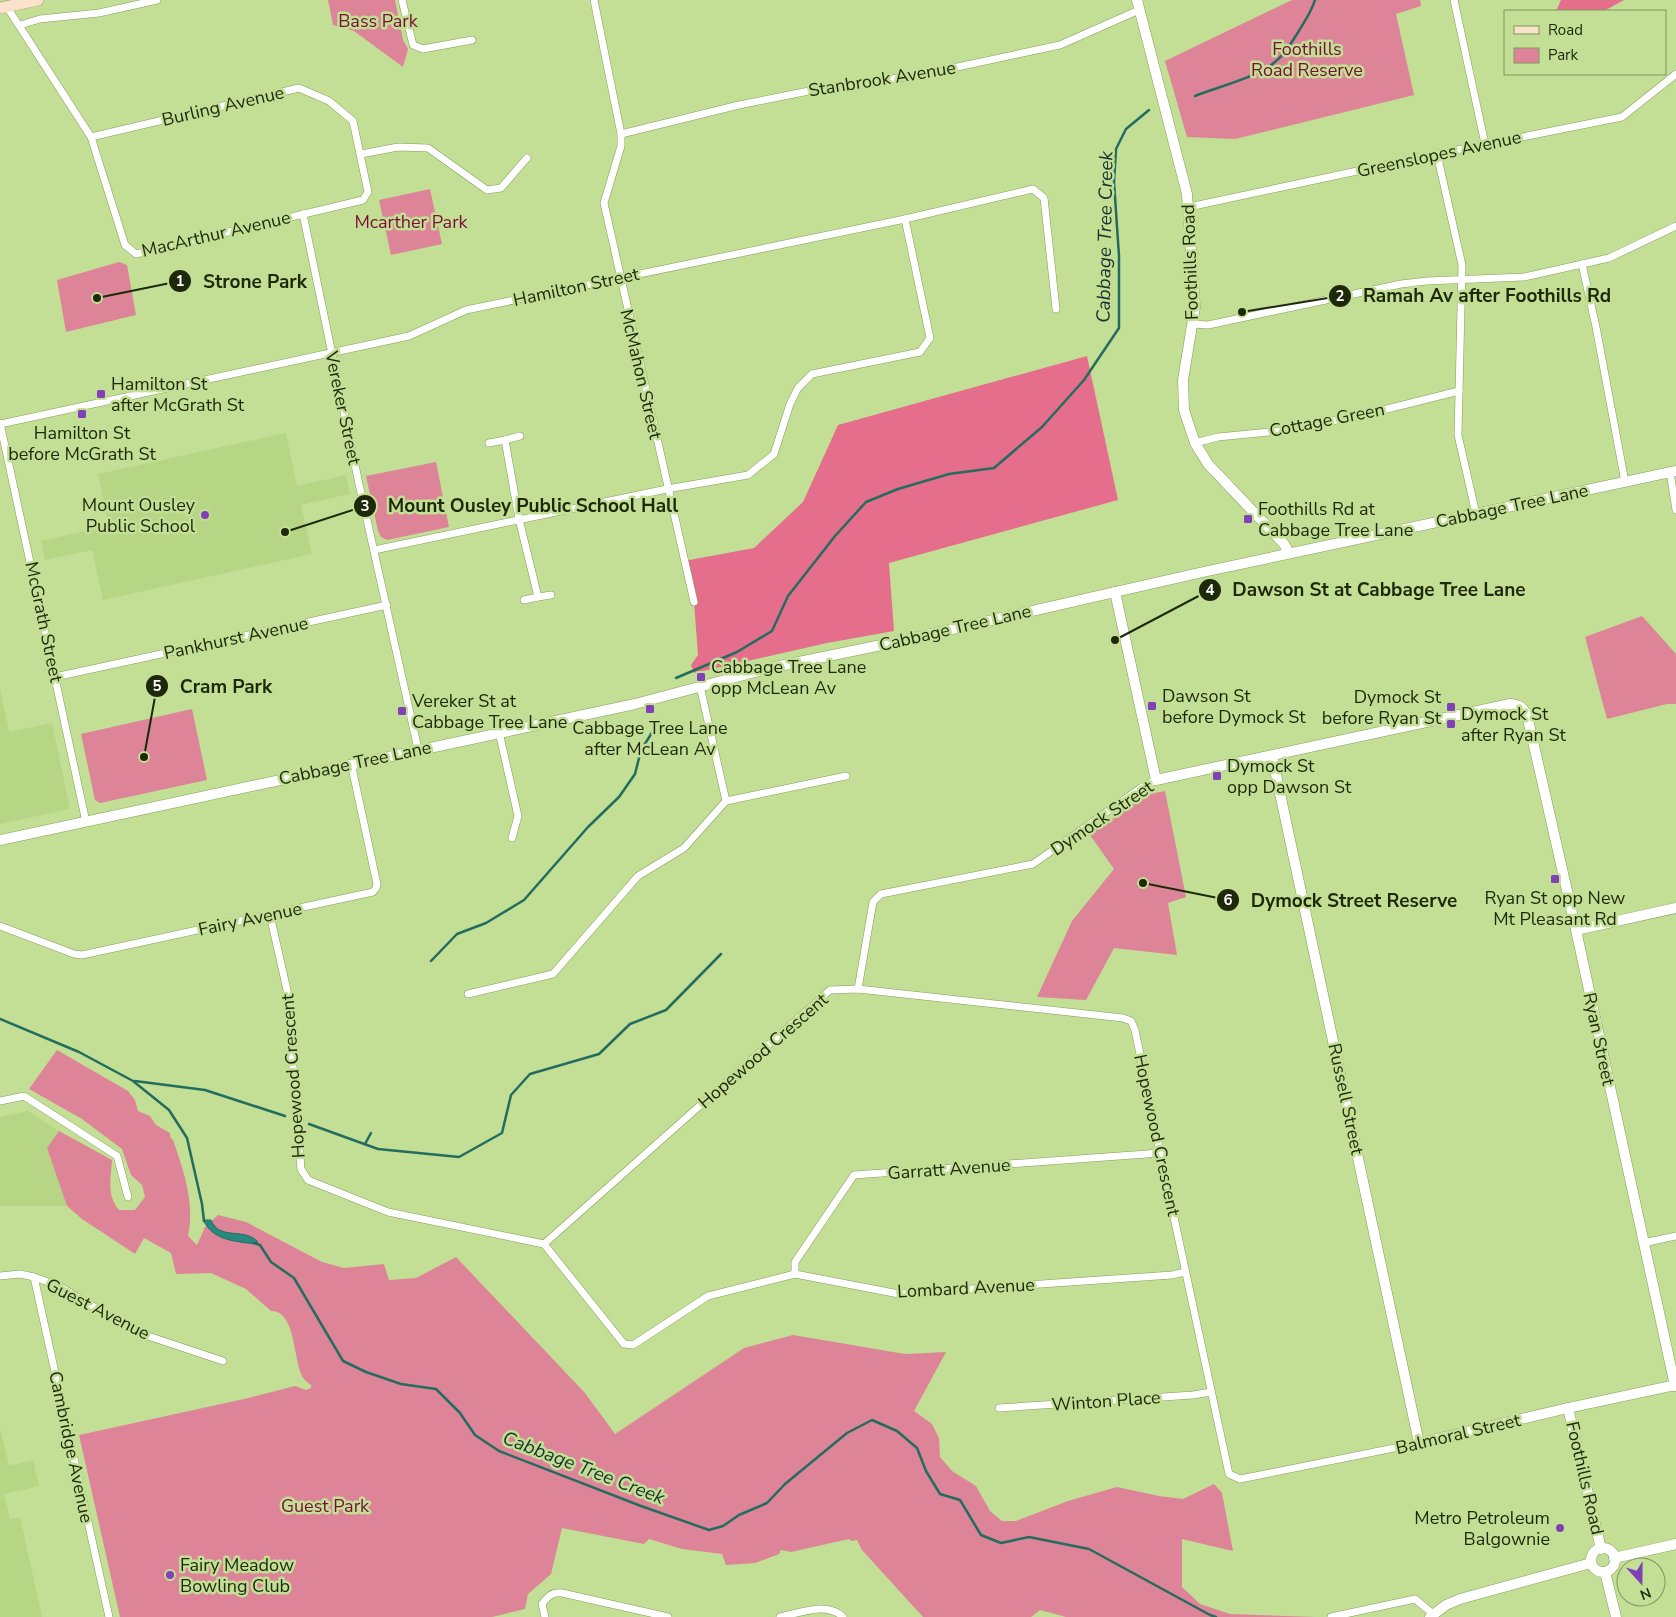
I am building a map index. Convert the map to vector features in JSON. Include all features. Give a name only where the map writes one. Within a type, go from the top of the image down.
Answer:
[{"type":"main road","points":[[4,8],[38,0]]},
{"type":"street","points":[[20,25],[40,20],[99,13],[157,0]]},
{"type":"street","points":[[402,0],[413,45],[423,50],[472,40]]},
{"type":"street","name":"McMahon Street","points":[[594,0],[621,134],[621,146],[604,203],[619,277],[694,602]]},
{"type":"street","points":[[1454,0],[1485,144]]},
{"type":"street","name":"Stanbrook Avenue","points":[[621,134],[739,105],[824,88],[920,75],[1060,45],[1138,5]]},
{"type":"street","name":"Foothills Road","points":[[1138,5],[1185,182],[1189,208],[1195,307],[1183,380],[1184,410],[1195,443],[1208,464],[1284,544],[1289,553]]},
{"type":"street","points":[[4,8],[20,25],[91,137]]},
{"type":"street","name":"Greenslopes Avenue","points":[[1189,208],[1437,154],[1622,117],[1676,74]]},
{"type":"street","name":"Burling Avenue","points":[[91,137],[298,88],[328,101],[353,121],[368,192],[363,200],[303,214]]},
{"type":"street","name":"MacArthur Avenue","points":[[91,137],[125,245],[136,254],[303,214]]},
{"type":"street","points":[[361,154],[398,147],[428,148],[487,190],[500,188],[527,158]]},
{"type":"street","points":[[1437,154],[1462,265],[1458,435],[1476,514]]},
{"type":"street","name":"Hamilton Street","points":[[0,424],[409,336],[466,310],[905,219],[1033,189],[1044,198],[1056,308]]},
{"type":"street","name":"Vereker Street","points":[[303,214],[359,484],[418,749]]},
{"type":"street","points":[[374,550],[667,489],[748,475],[774,454],[790,404],[798,388],[812,374],[920,352],[930,338],[905,219]]},
{"type":"street","points":[[1193,324],[1208,324],[1427,280],[1524,277],[1614,256],[1676,226]]},
{"type":"street","points":[[1582,264],[1596,326],[1625,482]]},
{"type":"street","name":"Cottage Green","points":[[1195,443],[1218,437],[1291,430],[1459,391]]},
{"type":"street","name":"McGrath Street","points":[[0,424],[86,822]]},
{"type":"street","points":[[489,443],[520,436]]},
{"type":"street","points":[[505,440],[519,519],[538,597]]},
{"type":"street","points":[[1673,472],[1676,510]]},
{"type":"street","name":"Cabbage Tree Lane","points":[[0,840],[351,763],[635,704],[770,668],[896,642],[1289,553],[1673,472]]},
{"type":"street","points":[[1115,592],[1156,780]]},
{"type":"street","points":[[524,600],[551,595]]},
{"type":"street","name":"Pankhurst Avenue","points":[[55,677],[386,605]]},
{"type":"street","points":[[700,686],[726,801]]},
{"type":"street","name":"Dymock Street","points":[[858,990],[873,902],[881,894],[1033,864],[1142,787],[1156,780],[1510,704]]},
{"type":"street","name":"Ryan Street","points":[[1510,704],[1523,708],[1527,715],[1576,930],[1675,1386]]},
{"type":"street","points":[[499,732],[518,816],[512,838]]},
{"type":"street","name":"Russell Street","points":[[1272,756],[1419,1443]]},
{"type":"street","name":"Fairy Avenue","points":[[0,926],[74,954],[82,955],[373,892],[377,884],[351,763]]},
{"type":"street","points":[[468,994],[553,974],[638,876],[684,848],[726,801],[846,776]]},
{"type":"street","points":[[1576,930],[1676,908]]},
{"type":"street","name":"Hopewood Crescent","points":[[270,915],[288,990],[301,1169],[308,1180],[388,1212],[544,1244],[830,990],[858,990],[1124,1018],[1131,1021],[1136,1030],[1185,1272],[1229,1474],[1240,1479]]},
{"type":"street","points":[[0,1101],[24,1096],[117,1156],[128,1197]]},
{"type":"street","name":"Garratt Avenue","points":[[795,1274],[795,1262],[854,1176],[1160,1152]]},
{"type":"street","points":[[1643,1243],[1676,1236]]},
{"type":"street","name":"Lombard Avenue","points":[[544,1244],[624,1344],[633,1345],[708,1296],[795,1274],[899,1294],[1172,1275],[1185,1272]]},
{"type":"street","name":"Guest Avenue","points":[[0,1276],[20,1274],[59,1286],[136,1332],[224,1361]]},
{"type":"street","name":"Cambridge Avenue","points":[[34,1277],[109,1617]]},
{"type":"street","name":"Balmoral Street","points":[[1240,1479],[1419,1443],[1568,1408],[1675,1386]]},
{"type":"street","name":"Winton Place","points":[[1000,1408],[1193,1395],[1211,1392]]},
{"type":"street","name":"Foothills Road","points":[[1568,1408],[1601,1549]]},
{"type":"street","points":[[1614,1558],[1676,1544]]},
{"type":"street","points":[[1601,1549],[1608,1550],[1614,1558],[1614,1565],[1605,1572],[1598,1571],[1591,1563],[1592,1555],[1601,1549]]},
{"type":"street","points":[[1331,1617],[1415,1599],[1432,1616],[1460,1599],[1591,1563]]},
{"type":"street","points":[[1605,1572],[1616,1617]]},
{"type":"street","points":[[544,1617],[542,1604],[554,1592],[668,1617]]},
{"type":"street","points":[[780,1617],[824,1608],[837,1611],[843,1617]]},
{"type":"shaded area","points":[[1561,0],[1624,0],[1606,10],[1556,10]]},
{"type":"shaded area","points":[[1087,356],[1118,500],[889,563],[894,631],[827,643],[694,673],[691,665],[698,655],[694,602],[684,561],[754,548],[803,502],[838,425]]},
{"type":"shaded area","name":"Mount Ousley Public School","points":[[286,433],[297,486],[346,475],[350,494],[301,505],[312,554],[103,600],[92,550],[45,560],[41,541],[109,526],[98,474]]},
{"type":"shaded area","points":[[0,688],[9,732],[52,723],[70,809],[0,824]]},
{"type":"shaded area","points":[[28,1111],[59,1131],[47,1148],[67,1206],[0,1206],[0,1117]]},
{"type":"shaded area","points":[[0,1428],[9,1466],[33,1460],[39,1486],[4,1494],[10,1519],[20,1517],[42,1617],[0,1617]]},
{"type":"green space","name":"Bass Park","points":[[328,0],[395,0],[403,40],[408,49],[403,67],[354,31],[333,25]]},
{"type":"green space","name":"Foothills Road Reserve","points":[[1292,0],[1420,0],[1421,6],[1396,14],[1414,95],[1235,139],[1187,137],[1165,61]]},
{"type":"green space","name":"Mcarther Park","points":[[430,189],[442,244],[391,255],[379,200]]},
{"type":"green space","points":[[119,262],[127,265],[136,315],[66,332],[57,280]]},
{"type":"green space","points":[[436,462],[449,527],[387,540],[381,537],[366,476]]},
{"type":"green space","points":[[1642,616],[1676,654],[1676,704],[1667,704],[1607,719],[1585,637]]},
{"type":"green space","points":[[192,709],[207,780],[100,803],[95,800],[81,734]]},
{"type":"green space","points":[[1165,791],[1186,897],[1168,903],[1177,955],[1114,948],[1086,1000],[1037,997],[1072,921],[1114,869],[1090,835],[1144,795]]},
{"type":"green space","name":"Guest Park","points":[[57,1050],[128,1091],[135,1100],[138,1111],[150,1116],[156,1125],[170,1133],[187,1188],[190,1212],[188,1236],[197,1245],[205,1227],[218,1215],[246,1222],[322,1262],[344,1268],[384,1264],[389,1280],[416,1278],[456,1257],[585,1393],[615,1434],[744,1348],[793,1335],[905,1354],[946,1352],[914,1411],[932,1424],[939,1438],[940,1457],[952,1471],[976,1486],[990,1511],[1002,1521],[1016,1521],[1068,1501],[1117,1487],[1183,1499],[1214,1484],[1222,1493],[1233,1551],[1182,1539],[1182,1587],[1200,1604],[1230,1614],[1316,1617],[1066,1617],[1040,1610],[1031,1617],[923,1617],[862,1550],[857,1540],[851,1541],[849,1539],[791,1552],[781,1550],[779,1554],[755,1563],[726,1565],[722,1554],[682,1549],[649,1539],[644,1544],[562,1528],[551,1574],[528,1594],[525,1609],[492,1617],[120,1617],[79,1435],[295,1386],[306,1390],[311,1388],[311,1385],[305,1381],[301,1373],[290,1329],[280,1313],[271,1311],[246,1289],[211,1273],[176,1274],[171,1253],[144,1238],[135,1254],[82,1219],[67,1206],[47,1148],[59,1131],[112,1160],[111,1192],[112,1198],[119,1210],[135,1210],[145,1197],[142,1185],[131,1175],[122,1149],[82,1119],[29,1089]]},
{"type":"water","points":[[203,1220],[211,1220],[220,1230],[246,1235],[258,1242],[256,1244],[225,1239],[213,1232]]},
{"type":"waterway","name":"Cabbage Tree Creek","points":[[1195,96],[1249,77],[1269,67],[1285,52],[1315,0]]},
{"type":"waterway","name":"Cabbage Tree Creek","points":[[676,678],[737,652],[772,631],[788,596],[835,536],[866,502],[898,489],[949,474],[994,468],[1042,427],[1084,380],[1119,328],[1119,256],[1114,182],[1116,149],[1126,129],[1149,110]]},
{"type":"waterway","name":"Cabbage Tree Creek","points":[[431,961],[457,934],[486,923],[524,900],[588,827],[619,797],[635,774],[641,750],[660,720]]},
{"type":"waterway","points":[[309,1124],[378,1149],[459,1157],[502,1133],[511,1095],[530,1074],[599,1054],[630,1024],[666,1010],[721,954]]},
{"type":"waterway","name":"Cabbage Tree Creek","points":[[0,1019],[79,1052],[133,1081],[169,1110],[187,1138],[204,1221]]},
{"type":"waterway","points":[[135,1081],[205,1090],[285,1116]]},
{"type":"waterway","name":"Cabbage Tree Creek","points":[[365,1144],[371,1133]]},
{"type":"waterway","name":"Cabbage Tree Creek","points":[[254,1243],[260,1245],[271,1262],[294,1278],[343,1361],[366,1372],[401,1384],[436,1389],[460,1413],[475,1435],[499,1451],[709,1530],[723,1526],[739,1515],[767,1503],[785,1484],[847,1433],[872,1420],[897,1431],[917,1448],[926,1471],[940,1494],[960,1500],[981,1535],[1001,1543],[1029,1537],[1089,1549],[1216,1617]]},
{"type":"place","name":"Strone Park","points":[[97,298]]},
{"type":"place","name":"Ramah Av after Foothills Rd","points":[[1242,312]]},
{"type":"place","name":"Hamilton St after McGrath St","points":[[101,394]]},
{"type":"place","name":"Hamilton St before McGrath St","points":[[82,414]]},
{"type":"place","name":"Mount Ousley Public School","points":[[205,515]]},
{"type":"place","name":"Foothills Rd at Cabbage Tree Lane","points":[[1248,519]]},
{"type":"place","name":"Mount Ousley Public School Hall","points":[[285,532]]},
{"type":"place","name":"Dawson St at Cabbage Tree Lane","points":[[1115,640]]},
{"type":"place","name":"Cabbage Tree Lane opp McLean Av","points":[[701,677]]},
{"type":"place","name":"Dawson St before Dymock St","points":[[1152,706]]},
{"type":"place","name":"Dymock St before Ryan St","points":[[1451,707]]},
{"type":"place","name":"Cabbage Tree Lane after McLean Av","points":[[650,709]]},
{"type":"place","name":"Vereker St at Cabbage Tree Lane","points":[[402,711]]},
{"type":"place","name":"Dymock St after Ryan St","points":[[1451,724]]},
{"type":"place","name":"Cram Park","points":[[144,757]]},
{"type":"place","name":"Dymock St opp Dawson St","points":[[1217,776]]},
{"type":"place","name":"Ryan St opp New Mt Pleasant Rd","points":[[1555,879]]},
{"type":"place","name":"Dymock Street Reserve","points":[[1143,883]]},
{"type":"place","name":"Metro Petroleum Balgownie","points":[[1560,1528]]},
{"type":"place","name":"Fairy Meadow Bowling Club","points":[[170,1575]]}]
